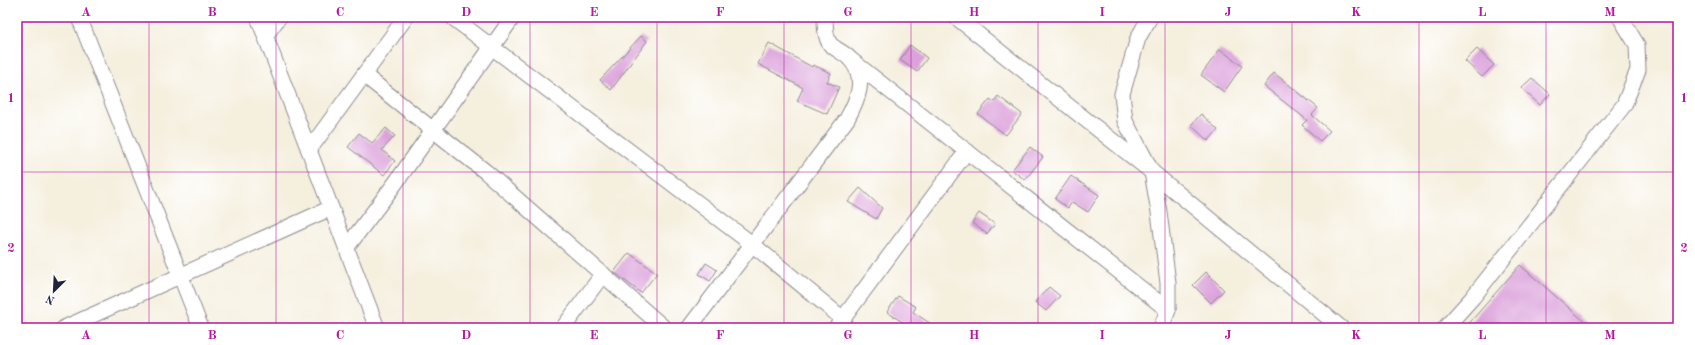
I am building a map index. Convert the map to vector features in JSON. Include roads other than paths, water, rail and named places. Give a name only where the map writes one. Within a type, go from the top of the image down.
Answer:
[{"type":"street","points":[[79,17],[200,328]]},
{"type":"street","points":[[258,17],[377,328]]},
{"type":"street","points":[[265,36],[279,17]]},
{"type":"street","points":[[308,150],[406,17]]},
{"type":"street","points":[[452,17],[752,244],[840,324],[967,151]]},
{"type":"street","points":[[347,247],[433,130],[513,17]]},
{"type":"street","points":[[825,17],[826,32],[830,44],[1168,310]]},
{"type":"street","points":[[956,17],[1152,172],[1341,328]]},
{"type":"street","points":[[1150,17],[1138,38],[1122,94],[1125,121],[1152,172],[1159,212],[1168,283],[1168,310],[1161,328]]},
{"type":"street","points":[[1445,328],[1473,296],[1624,105],[1638,70],[1638,45],[1620,17]]},
{"type":"street","points":[[688,328],[847,120],[858,98],[860,86],[858,74],[851,60]]},
{"type":"street","points":[[364,75],[486,172],[664,328]]},
{"type":"street","points":[[64,328],[331,208]]},
{"type":"street","points":[[562,328],[603,274]]}]
